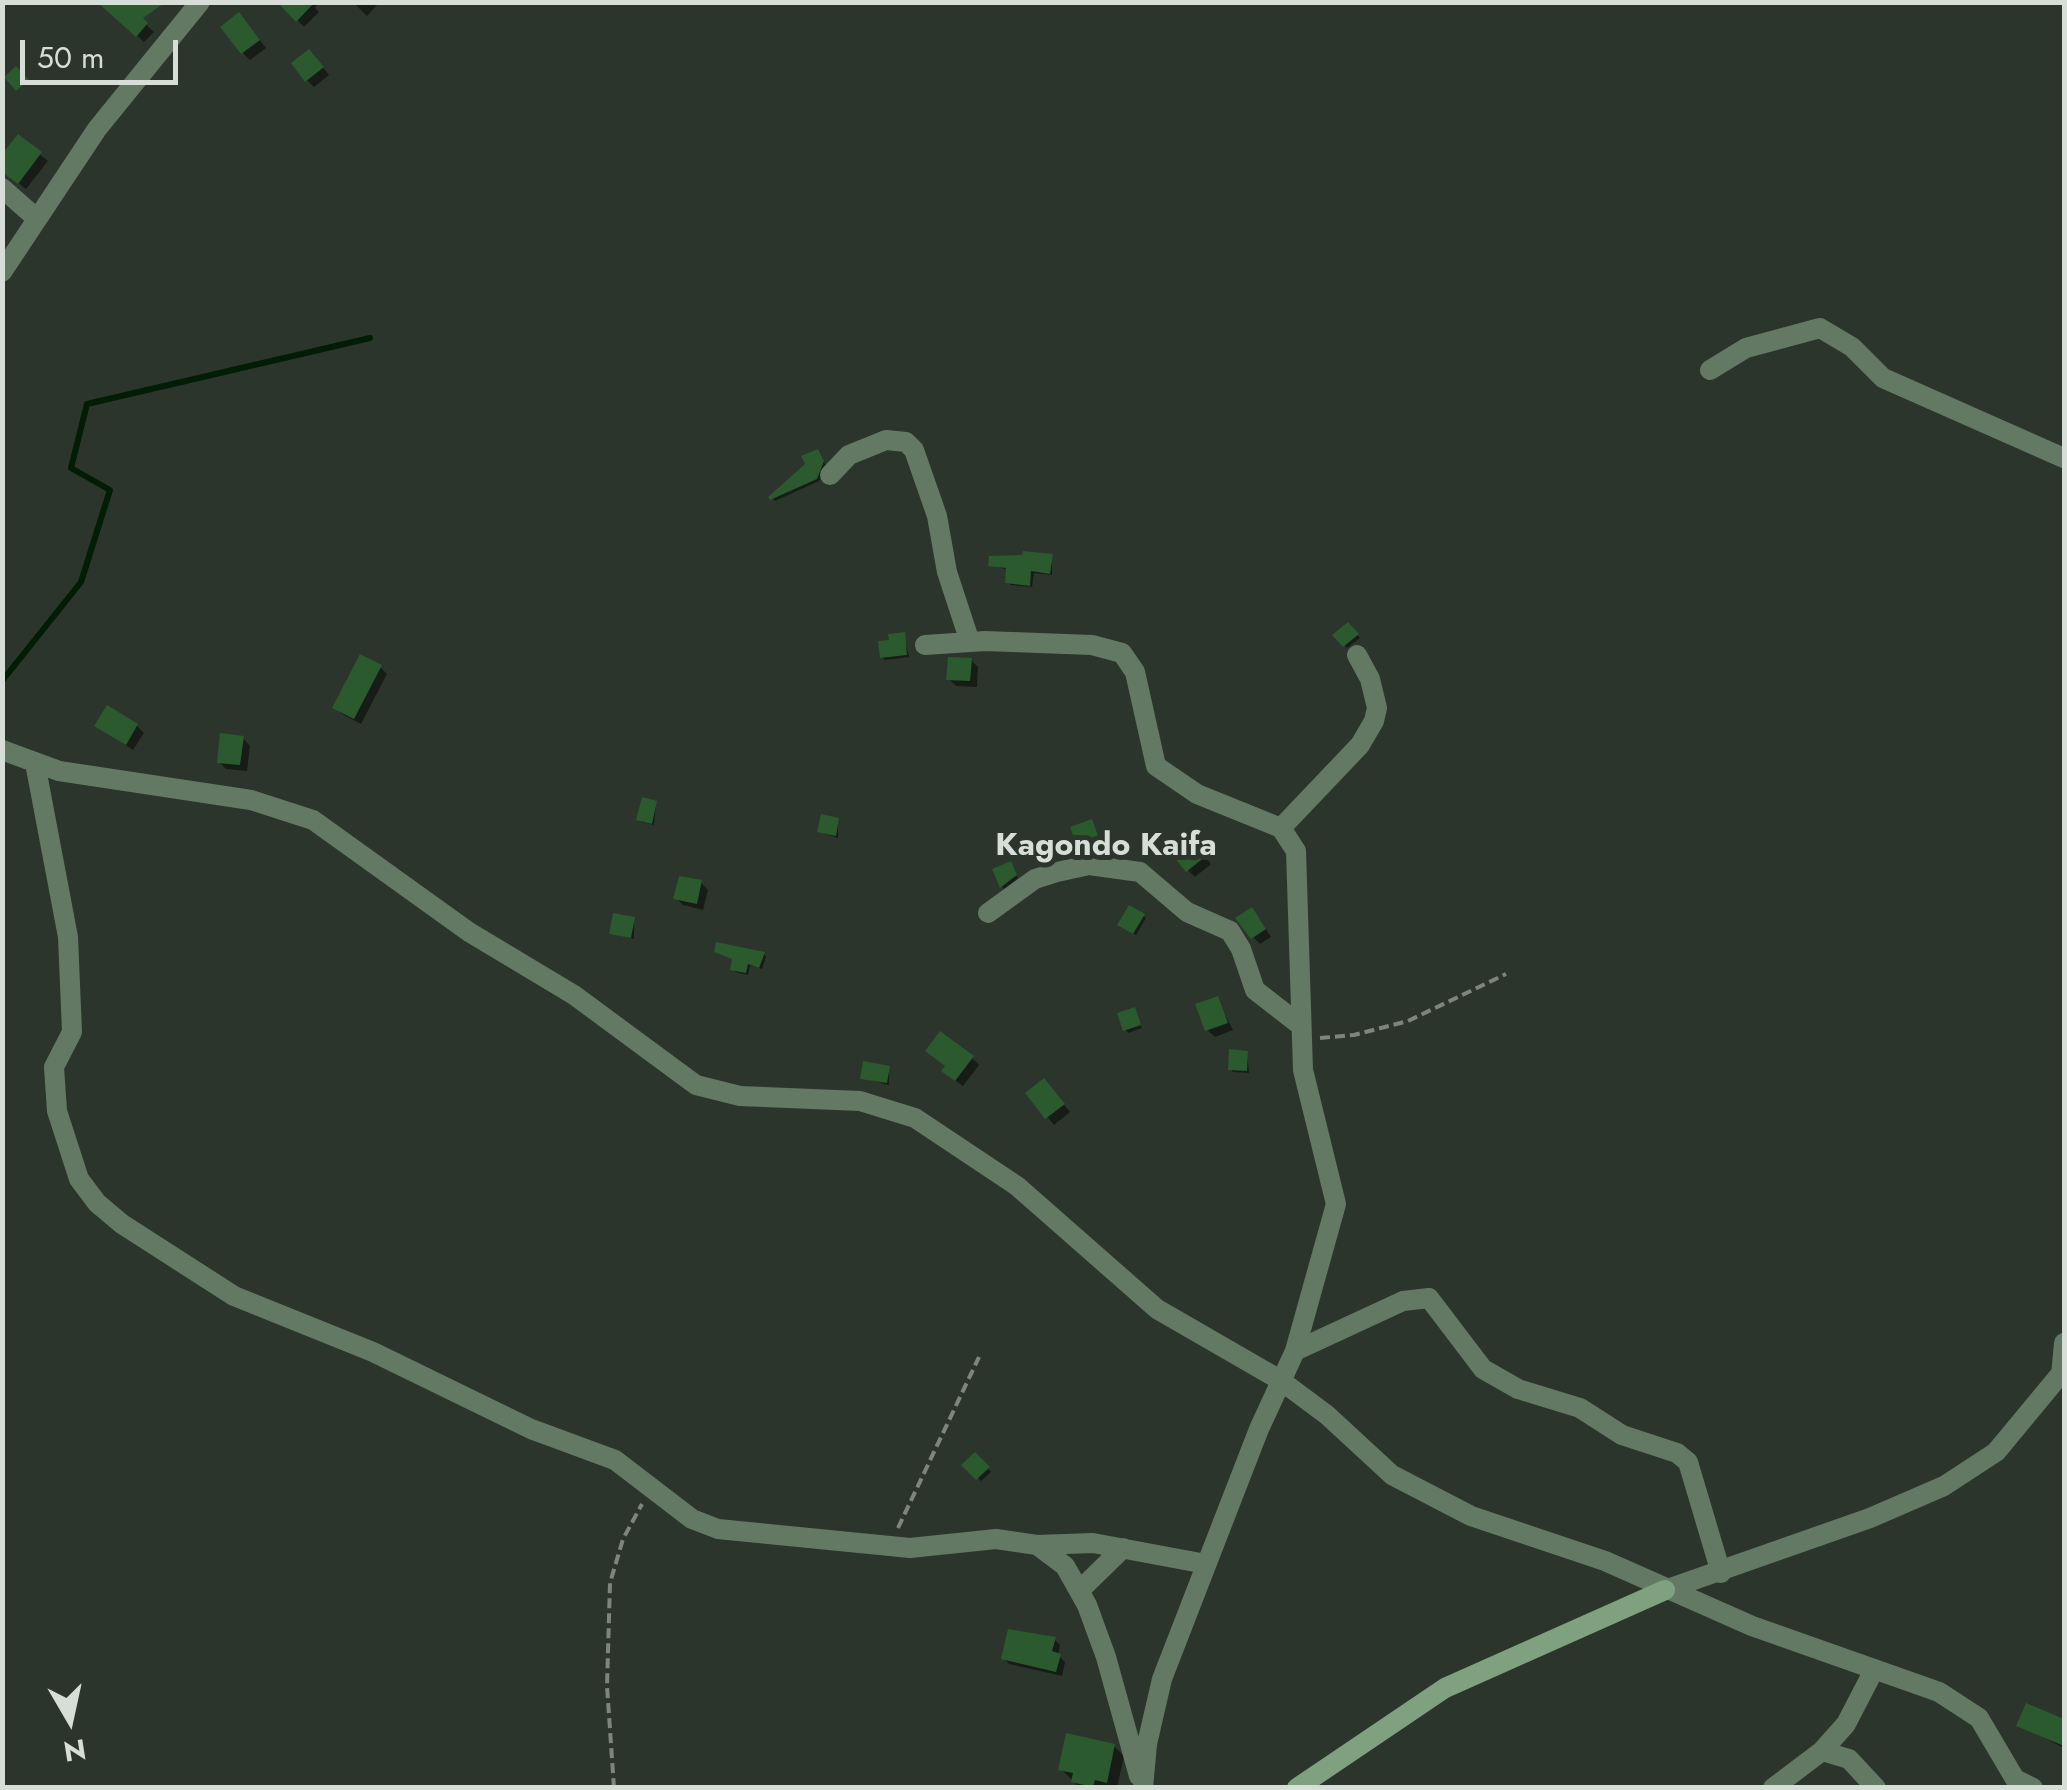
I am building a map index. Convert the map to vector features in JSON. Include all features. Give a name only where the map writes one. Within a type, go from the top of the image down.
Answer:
[{"type":"street","points":[[2,272],[97,129],[200,2]]},
{"type":"street","points":[[2,188],[35,217]]},
{"type":"street","points":[[1710,370],[1746,348],[1820,328],[1852,348],[1883,378],[2064,458]]},
{"type":"street","points":[[830,475],[849,455],[886,440],[906,442],[914,450],[937,516],[947,572],[970,642]]},
{"type":"street","points":[[925,645],[1092,645],[1122,653],[1135,672],[1156,766],[1197,794],[1288,832],[1299,867],[1303,1070],[1336,1204],[1295,1351],[1280,1380],[1162,1679],[1147,1744],[1142,1788]]},
{"type":"street","points":[[1281,828],[1360,746],[1374,721],[1374,694],[1357,654]]},
{"type":"street","points":[[6,752],[35,763],[122,783],[251,800],[313,820],[468,932],[574,994],[696,1085],[740,1096],[847,1099],[916,1118],[1018,1186],[1157,1308],[1280,1380],[1352,1435],[1392,1475],[1470,1516],[1605,1561],[1665,1590],[1960,1702],[1979,1718],[2016,1779],[2033,1788]]},
{"type":"street","points":[[35,763],[68,937],[72,1032],[54,1066],[57,1111],[68,1155],[97,1203],[234,1296],[373,1352],[531,1430],[616,1460],[692,1518],[718,1529],[892,1546],[996,1539],[1036,1545],[1093,1542],[1206,1564]]},
{"type":"street","points":[[988,913],[1035,879],[1057,872],[1089,866],[1140,872],[1178,906],[1230,931],[1242,949],[1255,990],[1300,1032]]},
{"type":"street","points":[[1295,1351],[1403,1301],[1429,1298],[1483,1368],[1518,1389],[1580,1408],[1622,1435],[1677,1452],[1688,1462],[1721,1573]]},
{"type":"street","points":[[1296,1788],[1446,1688],[1665,1590],[1721,1573],[1944,1486],[1996,1452],[2062,1373],[2064,1344]]},
{"type":"street","points":[[1036,1545],[1065,1566],[1080,1590],[1106,1656],[1142,1788]]},
{"type":"street","points":[[1080,1590],[1123,1548]]},
{"type":"street","points":[[1773,1788],[1822,1751],[1846,1724],[1874,1670]]},
{"type":"street","points":[[1822,1751],[1850,1760],[1876,1788]]},
{"type":"path","points":[[1300,1032],[1354,1035],[1408,1021],[1506,974]]},
{"type":"path","points":[[892,1546],[908,1501],[979,1357]]},
{"type":"path","points":[[614,1788],[606,1686],[610,1583],[623,1539],[652,1487]]},
{"type":"building","points":[[97,2],[166,2],[143,18],[148,23],[136,37]]},
{"type":"building","points":[[277,2],[315,2],[296,22]]},
{"type":"building","points":[[239,12],[260,40],[241,54],[220,27]]},
{"type":"building","points":[[309,49],[324,67],[305,82],[291,63]]},
{"type":"building","points":[[16,66],[29,80],[16,91],[4,77]]},
{"type":"building","points":[[18,134],[42,152],[18,184],[2,172],[2,154]]},
{"type":"building","points":[[818,449],[824,461],[817,479],[770,500],[768,497],[805,464],[801,456]]},
{"type":"building","points":[[1023,551],[1053,554],[1050,574],[1031,571],[1030,586],[1005,583],[1006,568],[988,566],[989,556],[1022,555]]},
{"type":"building","points":[[1348,622],[1359,634],[1343,647],[1332,635]]},
{"type":"building","points":[[905,632],[907,655],[880,658],[878,641],[889,640],[888,634]]},
{"type":"building","points":[[360,654],[382,665],[354,719],[332,708]]},
{"type":"building","points":[[948,657],[972,658],[970,681],[946,680]]},
{"type":"building","points":[[107,705],[138,724],[126,745],[94,726]]},
{"type":"building","points":[[220,733],[244,736],[240,765],[217,763]]},
{"type":"building","points":[[642,797],[657,801],[652,824],[636,820]]},
{"type":"building","points":[[821,814],[839,818],[836,836],[817,832]]},
{"type":"building","points":[[1092,819],[1099,838],[1077,846],[1070,827]]},
{"type":"building","points":[[1194,841],[1206,856],[1186,872],[1174,857]]},
{"type":"building","points":[[1011,861],[1017,875],[1000,888],[992,869]]},
{"type":"building","points":[[679,876],[702,880],[697,904],[673,899]]},
{"type":"building","points":[[1129,905],[1145,914],[1133,934],[1117,925]]},
{"type":"building","points":[[1252,907],[1266,929],[1251,939],[1235,918]]},
{"type":"building","points":[[613,913],[635,917],[631,938],[609,934]]},
{"type":"building","points":[[716,942],[765,952],[759,968],[748,964],[746,973],[730,970],[732,959],[714,952]]},
{"type":"building","points":[[1218,996],[1228,1023],[1205,1031],[1195,1004]]},
{"type":"building","points":[[1135,1007],[1141,1025],[1123,1031],[1117,1013]]},
{"type":"building","points":[[940,1031],[974,1056],[955,1081],[941,1071],[945,1066],[925,1051]]},
{"type":"building","points":[[1229,1049],[1248,1051],[1247,1071],[1228,1070]]},
{"type":"building","points":[[863,1061],[890,1066],[887,1083],[860,1079]]},
{"type":"building","points":[[1044,1078],[1065,1104],[1045,1119],[1025,1093]]},
{"type":"building","points":[[975,1452],[990,1467],[976,1480],[961,1465]]},
{"type":"building","points":[[1008,1629],[1056,1637],[1052,1651],[1061,1654],[1056,1672],[1001,1659]]},
{"type":"building","points":[[2026,1703],[2064,1719],[2064,1746],[2016,1726]]},
{"type":"building","points":[[1066,1733],[1115,1744],[1107,1783],[1095,1780],[1093,1787],[1071,1782],[1073,1773],[1058,1770]]},
{"type":"waterway","points":[[2,681],[81,582],[110,490],[71,468],[87,404],[370,338]]},
{"type":"district","name":"Kagondo Kaifa","points":[[1106,847]]}]
